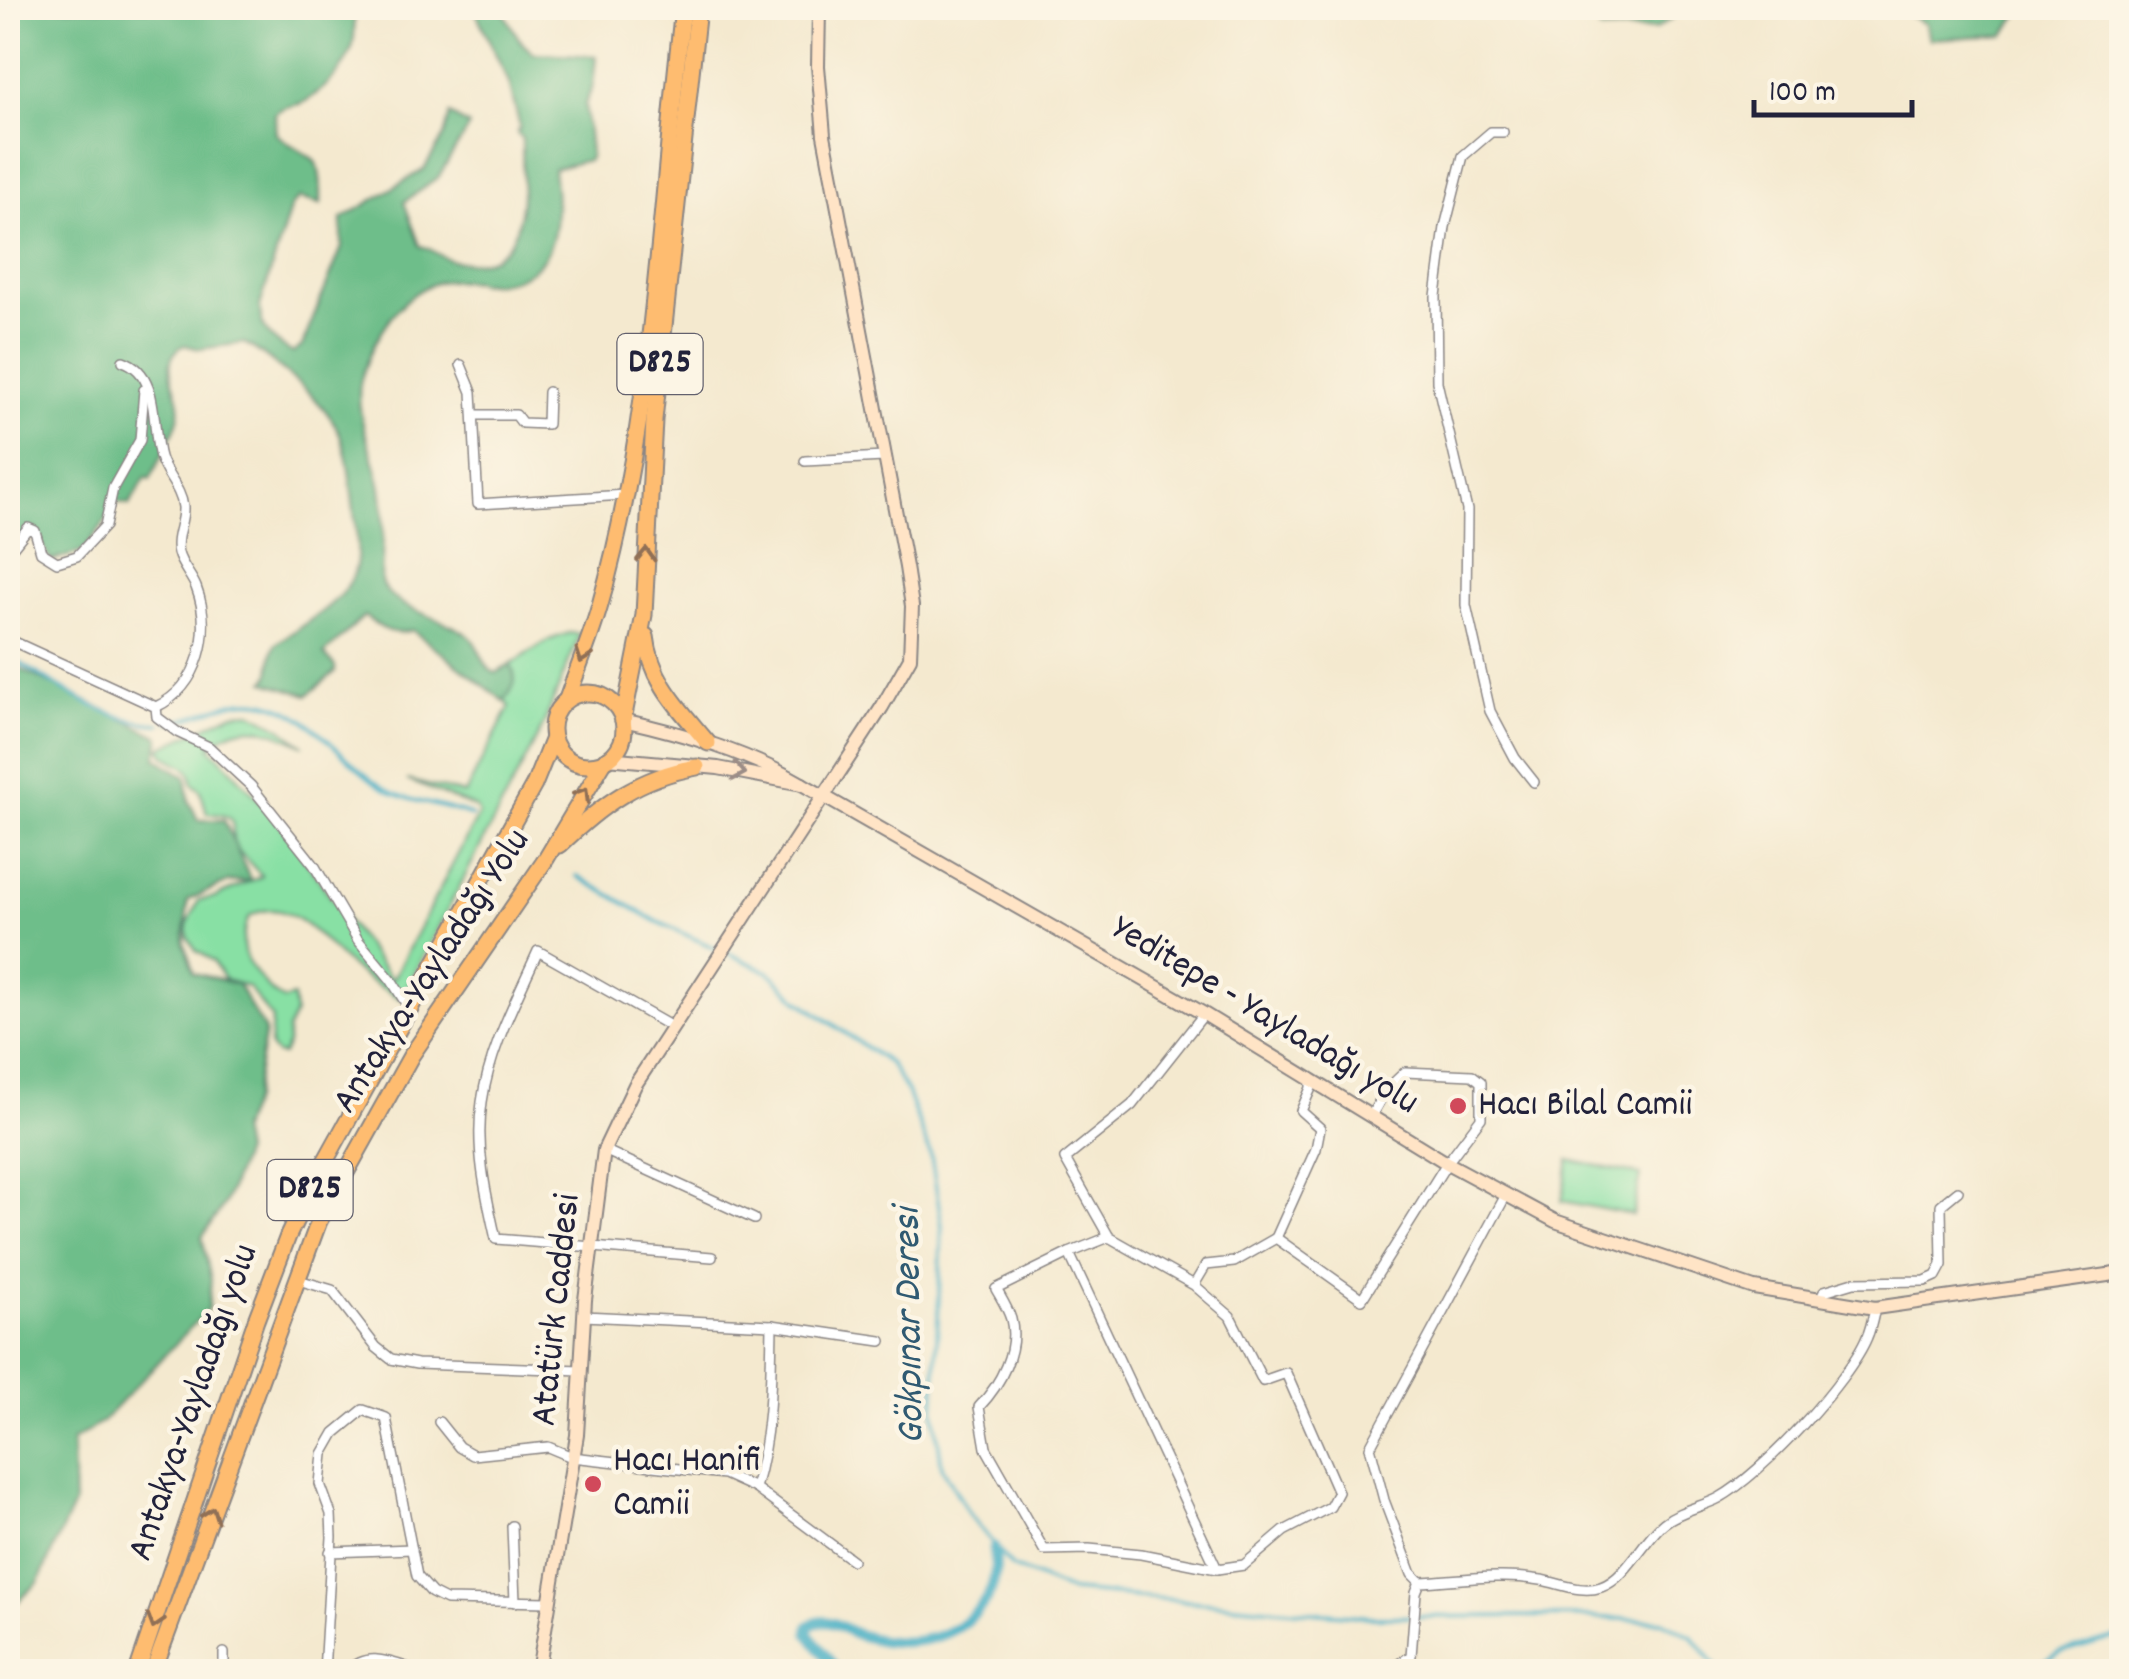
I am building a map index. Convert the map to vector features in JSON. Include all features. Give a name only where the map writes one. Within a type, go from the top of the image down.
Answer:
[{"type":"highway","name":"D825","points":[[567,699],[600,607],[626,495],[650,339],[684,8]]},
{"type":"highway","name":"D825","points":[[623,720],[644,616],[654,420],[698,8]]},
{"type":"highway","points":[[644,616],[648,650],[662,687],[708,743]]},
{"type":"highway","points":[[584,692],[602,696],[617,707],[623,720],[620,746],[606,759],[584,765],[564,756],[553,738],[554,716],[567,699],[584,692]]},
{"type":"highway","name":"Antakya-Yayladağı yolu","points":[[137,1672],[288,1236],[317,1176],[534,786],[553,738]]},
{"type":"highway","name":"Antakya-Yayladağı Yolu","points":[[154,1672],[295,1279],[332,1194],[402,1072],[546,859],[606,759]]},
{"type":"highway","points":[[546,859],[587,818],[638,784],[661,773],[697,766]]},
{"type":"main road","name":"Atatürk Caddesi","points":[[538,1672],[577,1435],[584,1316],[604,1150],[623,1106],[737,924],[824,798],[910,658],[912,606],[826,151],[819,79],[819,8]]},
{"type":"main road","name":"Yeditepe - Yayladağı yolu","points":[[623,720],[767,763],[1204,1014],[1447,1163],[1555,1221],[1754,1288],[1875,1308],[2122,1273]]},
{"type":"main road","name":"Yeditepe - Yayladağı yolu","points":[[606,759],[697,766],[802,784]]},
{"type":"street","points":[[1503,132],[1491,132],[1463,156],[1445,227],[1436,296],[1437,382],[1467,510],[1466,605],[1490,712],[1515,758],[1534,782]]},
{"type":"street","points":[[124,361],[133,364],[142,378],[155,413],[160,458],[182,500],[177,549],[198,592],[202,620],[197,667],[157,712]]},
{"type":"street","points":[[461,365],[470,383],[474,415],[478,504],[626,495]]},
{"type":"street","points":[[8,553],[24,532],[32,528],[43,555],[62,562],[82,552],[101,533],[114,484],[140,440],[145,408],[142,378]]},
{"type":"street","points":[[474,415],[516,415],[522,423],[547,424],[548,392]]},
{"type":"street","points":[[804,461],[884,456]]},
{"type":"street","points":[[8,638],[157,712],[176,732],[210,747],[251,786],[314,866],[358,940],[411,1010]]},
{"type":"street","points":[[672,1028],[538,950],[490,1067],[482,1103],[482,1172],[496,1239],[712,1257]]},
{"type":"street","points":[[1109,1237],[996,1289],[1012,1321],[1010,1357],[993,1393],[979,1407],[986,1448],[1044,1550],[1141,1554],[1217,1569],[1244,1565],[1284,1531],[1330,1507],[1338,1492],[1286,1373],[1263,1382],[1230,1316],[1194,1285],[1109,1237],[1065,1160],[1132,1105],[1204,1014]]},
{"type":"street","points":[[1276,1238],[1362,1300],[1447,1163],[1481,1118],[1480,1082],[1472,1076],[1405,1072],[1386,1090],[1371,1116]]},
{"type":"street","points":[[1194,1285],[1206,1265],[1234,1262],[1276,1238],[1316,1149],[1320,1128],[1301,1111],[1311,1078]]},
{"type":"street","points":[[604,1150],[754,1219]]},
{"type":"street","points":[[1820,1299],[1824,1291],[1854,1282],[1925,1281],[1936,1276],[1942,1266],[1941,1205],[1958,1191]]},
{"type":"street","points":[[1386,1672],[1412,1656],[1418,1587],[1384,1500],[1370,1447],[1506,1195]]},
{"type":"street","points":[[1069,1253],[1217,1569]]},
{"type":"street","points":[[295,1279],[332,1290],[360,1328],[391,1359],[446,1366],[581,1370]]},
{"type":"street","points":[[1418,1587],[1463,1576],[1541,1580],[1573,1588],[1601,1587],[1622,1572],[1670,1518],[1720,1497],[1770,1460],[1826,1397],[1866,1340],[1875,1308]]},
{"type":"street","points":[[584,1316],[772,1325],[881,1341]]},
{"type":"street","points":[[755,1488],[771,1410],[772,1325]]},
{"type":"street","points":[[324,1672],[331,1514],[320,1484],[323,1454],[335,1433],[363,1410],[386,1418],[417,1576],[432,1593],[446,1600],[548,1602]]},
{"type":"street","points":[[439,1422],[458,1447],[473,1454],[548,1447],[572,1457],[724,1474],[755,1488],[852,1560]]},
{"type":"street","points":[[512,1526],[515,1602]]},
{"type":"street","points":[[330,1552],[412,1550]]},
{"type":"street","points":[[224,1653],[224,1672]]},
{"type":"street","points":[[347,1672],[367,1657],[420,1672]]},
{"type":"green space","points":[[8,8],[354,8],[353,43],[339,71],[311,98],[275,114],[276,134],[313,159],[321,186],[321,204],[299,198],[291,206],[260,306],[269,334],[293,353],[302,346],[342,247],[342,219],[424,169],[444,136],[450,115],[469,126],[438,178],[404,202],[420,246],[450,260],[480,262],[498,254],[510,241],[521,203],[522,139],[517,133],[520,127],[509,83],[474,8],[501,8],[521,42],[533,53],[596,56],[593,86],[585,104],[590,153],[588,160],[553,169],[555,224],[545,256],[534,269],[518,278],[497,283],[444,281],[415,294],[381,331],[359,389],[382,499],[381,581],[387,591],[407,606],[469,636],[491,671],[496,673],[510,665],[514,684],[504,701],[412,630],[392,632],[364,616],[324,654],[335,666],[335,672],[308,695],[265,682],[276,644],[327,607],[351,580],[357,537],[345,449],[332,419],[306,390],[244,343],[200,349],[184,345],[175,353],[170,370],[180,409],[169,442],[150,479],[146,477],[129,505],[110,500],[108,518],[82,552],[51,561],[33,528],[8,553]]},
{"type":"green space","points":[[1586,8],[1686,8],[1656,29],[1601,31]]},
{"type":"green space","points":[[1897,8],[2022,8],[2005,35],[1929,39],[1925,24]]},
{"type":"green space","points":[[569,633],[580,634],[542,728],[401,999],[359,973],[293,916],[264,911],[249,917],[243,937],[248,961],[276,995],[284,1000],[293,997],[295,1014],[287,1030],[288,1043],[283,1055],[276,1054],[270,1047],[272,1019],[248,987],[224,979],[213,961],[196,950],[188,937],[187,925],[199,900],[262,876],[233,845],[231,820],[207,813],[189,770],[160,748],[234,713],[251,712],[280,727],[304,746],[267,730],[244,729],[210,747],[278,820],[392,980],[479,814],[476,808],[407,780],[465,794],[510,706],[504,701],[510,665],[549,640]]},
{"type":"green space","points":[[8,663],[160,737],[156,758],[186,777],[189,801],[198,820],[224,820],[251,881],[228,882],[188,900],[184,943],[194,973],[237,984],[265,1031],[253,1100],[240,1130],[244,1152],[225,1203],[202,1237],[211,1280],[208,1309],[102,1422],[72,1441],[74,1504],[38,1583],[16,1603],[8,1605]]},
{"type":"green space","points":[[1569,1160],[1641,1175],[1633,1215],[1562,1201]]},
{"type":"waterway","name":"Gökpınar Deresi","points":[[8,656],[100,709],[160,724]]},
{"type":"waterway","name":"Gökpınar Deresi","points":[[169,722],[240,702],[272,704],[309,724],[373,781],[391,792],[472,816]]},
{"type":"waterway","name":"Gökpınar Deresi","points":[[577,876],[656,921],[719,950]]},
{"type":"waterway","name":"Gökpınar Deresi","points":[[728,953],[769,972],[798,1000],[890,1064],[907,1092],[931,1156],[942,1226],[934,1410],[942,1467],[969,1514],[1012,1567],[1071,1591],[1371,1617],[1566,1616],[1662,1621],[1692,1636],[1721,1672]]},
{"type":"waterway","points":[[838,1672],[808,1633],[809,1626],[829,1622],[859,1635],[890,1641],[936,1637],[964,1623],[987,1598],[995,1575],[994,1548]]},
{"type":"waterway","points":[[2027,1672],[2059,1653],[2122,1636]]},
{"type":"place","name":"Hacı Bilal Camii","points":[[1458,1106]]},
{"type":"place","name":"Hacı Hanifi Camii","points":[[593,1484]]}]
